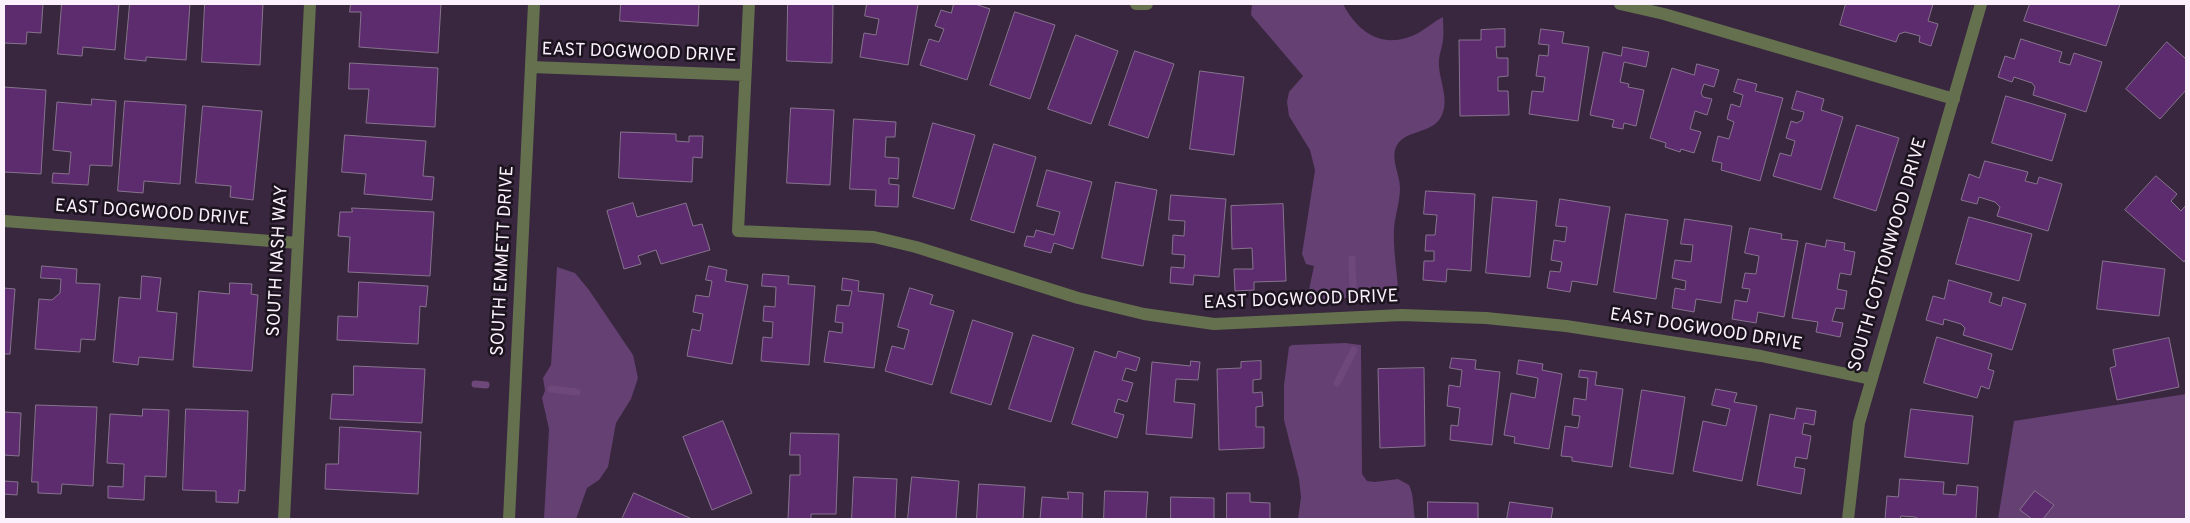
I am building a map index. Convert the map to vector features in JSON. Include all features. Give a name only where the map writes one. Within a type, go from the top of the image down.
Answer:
[{"type":"street","name":"SOUTH NASH WAY","points":[[284,519],[310,4]]},
{"type":"street","name":"SOUTH EMMETT DRIVE","points":[[509,519],[534,4]]},
{"type":"street","points":[[745,75],[749,4]]},
{"type":"street","points":[[1136,4],[1147,4]]},
{"type":"street","points":[[1620,4],[1666,9],[1954,99]]},
{"type":"street","name":"SOUTH COTTONWOOD DRIVE","points":[[1848,519],[1859,423],[1981,4]]},
{"type":"street","name":"EAST DOGWOOD DRIVE","points":[[531,67],[745,75],[738,231],[874,237],[925,249],[1078,298],[1144,314],[1214,324],[1402,315],[1486,318],[1566,326],[1760,356],[1871,379]]},
{"type":"street","name":"EAST DOGWOOD DRIVE","points":[[4,221],[298,243]]},
{"type":"shaded area","points":[[1252,4],[1343,4],[1357,24],[1365,31],[1385,40],[1408,38],[1443,17],[1443,37],[1439,62],[1445,103],[1442,115],[1438,122],[1432,126],[1404,138],[1398,143],[1394,155],[1400,188],[1394,237],[1398,290],[1360,292],[1343,299],[1307,299],[1314,266],[1306,264],[1302,254],[1315,170],[1310,150],[1289,116],[1287,102],[1289,92],[1303,76],[1251,15]]},
{"type":"shaded area","points":[[557,267],[575,273],[589,290],[633,355],[638,378],[631,399],[616,423],[608,467],[599,480],[587,488],[576,519],[544,519],[549,429],[542,398],[545,391],[543,378],[551,365]]},
{"type":"shaded area","points":[[1345,343],[1361,345],[1362,474],[1367,481],[1375,482],[1398,479],[1409,485],[1413,497],[1415,519],[1298,519],[1301,497],[1299,479],[1284,420],[1284,385],[1289,347],[1292,345]]},
{"type":"shaded area","points":[[2186,394],[2186,519],[1998,519],[2014,421]]},
{"type":"building","points":[[4,4],[43,4],[41,33],[27,32],[26,44],[4,43]]},
{"type":"building","points":[[62,4],[119,4],[115,50],[83,47],[82,56],[58,54]]},
{"type":"building","points":[[130,4],[190,4],[186,60],[146,57],[146,61],[125,59]]},
{"type":"building","points":[[205,4],[263,4],[260,65],[202,62]]},
{"type":"building","points":[[351,4],[441,4],[438,53],[359,47],[361,12],[350,12]]},
{"type":"building","points":[[621,4],[699,4],[698,26],[620,21]]},
{"type":"building","points":[[788,4],[833,4],[832,63],[787,61]]},
{"type":"building","points":[[867,4],[918,4],[908,65],[860,57],[864,33],[876,35],[879,19],[865,16]]},
{"type":"building","points":[[954,4],[975,4],[990,9],[967,80],[920,65],[929,39],[939,42],[944,29],[935,26],[941,10],[951,13]]},
{"type":"building","points":[[1846,4],[1933,4],[1928,21],[1938,24],[1931,46],[1919,42],[1920,36],[1905,32],[1899,34],[1896,42],[1840,25]]},
{"type":"building","points":[[2030,4],[2120,4],[2106,46],[2024,21]]},
{"type":"building","points":[[1015,12],[1055,25],[1030,99],[990,85]]},
{"type":"building","points":[[1505,29],[1505,47],[1496,47],[1497,58],[1508,58],[1508,76],[1498,77],[1498,91],[1508,91],[1509,115],[1460,116],[1459,40],[1481,40],[1481,30]]},
{"type":"building","points":[[1541,29],[1564,32],[1562,43],[1589,47],[1578,121],[1529,114],[1532,91],[1543,92],[1545,77],[1536,76],[1539,55],[1548,56],[1549,45],[1539,44]]},
{"type":"building","points":[[1076,35],[1118,51],[1091,124],[1048,109]]},
{"type":"building","points":[[2021,39],[2062,52],[2059,62],[2070,65],[2074,53],[2102,62],[2086,112],[2033,95],[2035,87],[2032,83],[2014,77],[2012,82],[1998,77],[2005,56],[2014,59]]},
{"type":"building","points":[[2167,42],[2186,59],[2186,90],[2160,119],[2126,89]]},
{"type":"building","points":[[1623,47],[1649,52],[1646,67],[1624,62],[1620,82],[1629,84],[1628,87],[1644,90],[1636,126],[1624,123],[1623,129],[1612,127],[1614,120],[1590,115],[1603,52],[1621,56]]},
{"type":"building","points":[[1135,51],[1174,64],[1148,138],[1109,125]]},
{"type":"building","points":[[350,63],[438,68],[435,127],[366,123],[369,89],[349,89]]},
{"type":"building","points":[[1697,64],[1719,70],[1714,87],[1704,84],[1701,93],[1703,97],[1712,99],[1707,115],[1695,111],[1690,129],[1701,132],[1694,153],[1681,149],[1680,152],[1665,147],[1666,143],[1650,138],[1672,68],[1694,75]]},
{"type":"building","points":[[1200,71],[1244,77],[1234,155],[1190,149]]},
{"type":"building","points":[[1738,79],[1757,84],[1755,91],[1783,98],[1760,181],[1721,170],[1722,163],[1712,161],[1718,136],[1729,139],[1734,122],[1727,119],[1731,104],[1740,107],[1743,95],[1734,92]]},
{"type":"building","points":[[4,87],[46,90],[41,174],[4,172]]},
{"type":"building","points":[[1797,91],[1824,99],[1821,110],[1843,117],[1821,190],[1773,176],[1780,153],[1791,156],[1795,141],[1786,138],[1791,121],[1797,123],[1802,120],[1804,112],[1792,109]]},
{"type":"building","points":[[2006,96],[2066,114],[2052,161],[1992,143]]},
{"type":"building","points":[[92,99],[116,101],[112,166],[90,165],[88,185],[52,183],[53,173],[69,174],[71,152],[53,150],[57,102],[91,105]]},
{"type":"building","points":[[125,101],[186,105],[180,184],[144,181],[143,193],[118,191]]},
{"type":"building","points":[[203,106],[262,111],[253,200],[230,197],[231,186],[196,183]]},
{"type":"building","points":[[791,108],[834,110],[830,185],[787,183]]},
{"type":"building","points":[[854,119],[896,122],[895,137],[886,137],[885,157],[899,158],[898,179],[889,178],[889,184],[899,185],[898,207],[875,206],[876,190],[850,189]]},
{"type":"building","points":[[933,123],[975,135],[954,209],[913,197]]},
{"type":"building","points":[[1857,125],[1899,138],[1876,211],[1834,198]]},
{"type":"building","points":[[621,132],[676,134],[676,141],[689,142],[689,136],[703,136],[702,158],[693,157],[692,182],[619,178]]},
{"type":"building","points":[[345,135],[426,141],[423,176],[434,177],[432,200],[364,194],[366,174],[342,172]]},
{"type":"building","points":[[994,144],[1036,157],[1014,233],[971,220]]},
{"type":"building","points":[[1985,161],[2028,172],[2025,181],[2037,184],[2039,177],[2062,184],[2048,231],[1997,216],[2000,207],[1995,202],[1979,197],[1977,204],[1961,200],[1969,174],[1979,178]]},
{"type":"building","points":[[1047,170],[1092,182],[1073,249],[1054,243],[1051,253],[1024,246],[1027,236],[1034,237],[1036,230],[1054,235],[1060,212],[1037,206]]},
{"type":"building","points":[[2156,176],[2177,194],[2171,201],[2181,211],[2186,205],[2186,259],[2184,262],[2125,210]]},
{"type":"building","points":[[1116,182],[1157,190],[1143,266],[1102,258]]},
{"type":"building","points":[[1426,191],[1475,194],[1471,271],[1447,269],[1446,282],[1423,280],[1424,261],[1434,261],[1434,251],[1425,251],[1426,235],[1435,235],[1437,215],[1424,214]]},
{"type":"building","points":[[1171,195],[1226,199],[1219,277],[1194,275],[1193,285],[1170,283],[1171,267],[1184,268],[1185,255],[1172,254],[1173,235],[1184,236],[1185,221],[1169,220]]},
{"type":"building","points":[[1493,197],[1537,201],[1530,277],[1486,273]]},
{"type":"building","points":[[1560,199],[1610,207],[1597,285],[1572,281],[1570,292],[1547,288],[1550,271],[1560,272],[1562,262],[1551,260],[1554,240],[1565,242],[1567,227],[1556,226]]},
{"type":"building","points":[[633,203],[637,217],[686,203],[693,226],[702,224],[710,250],[661,264],[656,250],[638,256],[641,264],[624,269],[607,211]]},
{"type":"building","points":[[1283,204],[1286,281],[1254,282],[1254,290],[1235,291],[1234,269],[1253,269],[1252,248],[1232,249],[1231,206]]},
{"type":"building","points":[[352,208],[434,212],[430,276],[348,272],[350,237],[338,236],[340,212],[352,212]]},
{"type":"building","points":[[1626,214],[1668,220],[1656,299],[1614,292]]},
{"type":"building","points":[[1969,217],[2032,234],[2019,281],[1956,264]]},
{"type":"building","points":[[1685,219],[1732,226],[1721,303],[1696,299],[1694,312],[1672,308],[1675,288],[1685,290],[1686,281],[1672,278],[1675,260],[1691,262],[1693,245],[1681,244]]},
{"type":"building","points":[[1750,228],[1782,234],[1781,239],[1798,241],[1784,317],[1758,312],[1756,323],[1732,319],[1735,300],[1747,302],[1750,289],[1742,288],[1745,273],[1756,274],[1759,256],[1745,253]]},
{"type":"building","points":[[1827,240],[1845,243],[1844,250],[1855,252],[1851,275],[1840,273],[1837,289],[1847,291],[1844,309],[1836,308],[1832,321],[1843,323],[1840,337],[1816,332],[1818,322],[1792,318],[1806,243],[1825,247]]},
{"type":"building","points":[[2103,261],[2165,269],[2159,316],[2097,309]]},
{"type":"building","points":[[42,266],[77,269],[76,283],[100,284],[95,340],[81,339],[80,352],[35,349],[39,299],[52,300],[60,293],[61,279],[41,278]]},
{"type":"building","points":[[709,266],[727,270],[725,281],[748,285],[732,364],[687,356],[692,329],[700,331],[703,314],[693,312],[696,295],[709,297],[712,281],[706,280]]},
{"type":"building","points":[[763,274],[789,276],[788,284],[815,286],[809,365],[761,361],[763,337],[772,338],[773,322],[763,321],[764,306],[775,307],[776,287],[762,286]]},
{"type":"building","points":[[142,276],[161,278],[157,311],[177,313],[173,360],[139,357],[138,365],[113,362],[119,297],[140,299]]},
{"type":"building","points":[[843,278],[859,281],[858,291],[884,294],[874,368],[824,362],[829,331],[842,333],[843,323],[835,322],[837,305],[849,306],[852,291],[842,290]]},
{"type":"building","points":[[1949,280],[1992,293],[1989,302],[2001,306],[2003,297],[2026,304],[2012,350],[1963,335],[1965,328],[1961,324],[1944,319],[1943,325],[1926,320],[1933,296],[1944,299]]},
{"type":"building","points":[[359,282],[428,286],[426,307],[420,306],[418,344],[337,340],[338,316],[357,317]]},
{"type":"building","points":[[230,283],[252,284],[251,294],[258,295],[252,371],[193,367],[199,291],[229,294]]},
{"type":"building","points":[[4,288],[15,289],[10,354],[4,354]]},
{"type":"building","points":[[910,288],[933,295],[930,304],[954,311],[932,385],[885,371],[892,346],[904,349],[909,330],[898,327]]},
{"type":"building","points":[[973,320],[1013,333],[991,405],[951,393]]},
{"type":"building","points":[[1033,335],[1074,348],[1051,422],[1009,409]]},
{"type":"building","points":[[1937,337],[1992,354],[1988,369],[1994,371],[1989,389],[1981,386],[1977,398],[1924,383]]},
{"type":"building","points":[[2169,338],[2179,387],[2117,400],[2110,368],[2116,366],[2113,350]]},
{"type":"building","points":[[1095,351],[1116,358],[1118,351],[1140,358],[1136,371],[1126,368],[1122,380],[1133,383],[1127,402],[1118,399],[1114,412],[1124,415],[1117,438],[1072,424]]},
{"type":"building","points":[[1452,358],[1476,360],[1475,369],[1500,372],[1492,445],[1450,440],[1451,425],[1458,426],[1460,408],[1447,406],[1449,385],[1460,387],[1462,370],[1450,368]]},
{"type":"building","points":[[1519,360],[1543,364],[1542,370],[1562,374],[1549,449],[1514,443],[1515,437],[1504,435],[1511,393],[1535,398],[1538,378],[1517,374]]},
{"type":"building","points":[[1191,361],[1200,362],[1198,380],[1176,379],[1174,402],[1195,404],[1192,438],[1146,434],[1152,362],[1190,366]]},
{"type":"building","points":[[1261,361],[1261,379],[1253,380],[1253,393],[1262,392],[1263,406],[1256,407],[1256,427],[1264,427],[1264,448],[1219,450],[1217,369],[1241,368],[1241,362]]},
{"type":"building","points":[[354,366],[425,369],[422,423],[330,419],[332,394],[353,395]]},
{"type":"building","points":[[1424,368],[1425,446],[1380,448],[1378,369]]},
{"type":"building","points":[[1580,370],[1597,372],[1595,385],[1623,389],[1612,467],[1572,461],[1572,457],[1561,456],[1565,426],[1578,428],[1580,416],[1572,415],[1574,398],[1586,400],[1588,378],[1579,377]]},
{"type":"building","points":[[1716,389],[1737,393],[1734,402],[1757,406],[1742,481],[1693,471],[1703,421],[1726,426],[1730,409],[1712,405]]},
{"type":"building","points":[[1642,390],[1685,397],[1673,474],[1630,467]]},
{"type":"building","points":[[36,405],[97,407],[93,486],[62,484],[61,494],[38,493],[38,482],[32,482]]},
{"type":"building","points":[[1797,408],[1816,411],[1814,425],[1804,423],[1802,434],[1811,436],[1807,459],[1796,457],[1794,467],[1805,469],[1801,494],[1757,485],[1770,414],[1794,419]]},
{"type":"building","points":[[143,409],[169,410],[166,477],[145,476],[144,500],[108,498],[108,486],[123,487],[124,464],[107,463],[110,414],[142,416]]},
{"type":"building","points":[[186,409],[248,411],[245,491],[239,490],[238,503],[216,502],[216,491],[183,490]]},
{"type":"building","points":[[1911,409],[1973,416],[1968,464],[1905,457]]},
{"type":"building","points":[[4,412],[21,413],[19,456],[4,455]]},
{"type":"building","points":[[723,421],[752,493],[712,510],[683,437]]},
{"type":"building","points":[[340,427],[421,432],[418,494],[325,489],[326,464],[338,464]]},
{"type":"building","points":[[791,433],[839,434],[836,514],[811,514],[811,519],[788,519],[790,475],[800,475],[800,455],[790,455]]},
{"type":"building","points":[[854,477],[897,479],[895,519],[852,519]]},
{"type":"building","points":[[912,477],[959,481],[956,519],[908,519]]},
{"type":"building","points":[[1900,479],[1944,482],[1943,494],[1956,495],[1957,485],[1978,487],[1976,519],[1919,519],[1901,516],[1900,519],[1885,519],[1887,496],[1898,497]]},
{"type":"building","points":[[4,481],[18,482],[17,495],[4,494]]},
{"type":"building","points":[[979,484],[1025,487],[1023,519],[977,519]]},
{"type":"building","points":[[1105,491],[1148,492],[1146,519],[1104,519]]},
{"type":"building","points":[[2035,491],[2054,505],[2043,519],[2032,519],[2020,510]]},
{"type":"building","points":[[1068,492],[1083,493],[1082,519],[1040,519],[1042,497],[1068,499]]},
{"type":"building","points":[[634,493],[692,519],[622,519]]},
{"type":"building","points":[[1227,493],[1250,493],[1250,502],[1270,503],[1270,519],[1227,519]]},
{"type":"building","points":[[1171,497],[1214,498],[1214,519],[1171,519]]},
{"type":"building","points":[[1428,502],[1478,503],[1478,519],[1428,519]]},
{"type":"building","points":[[1510,502],[1553,508],[1551,519],[1507,519]]},
{"type":"waterway","points":[[1352,259],[1353,291]]},
{"type":"waterway","points":[[1337,383],[1354,350]]},
{"type":"waterway","points":[[475,384],[486,385]]},
{"type":"waterway","points":[[551,389],[577,392]]}]
